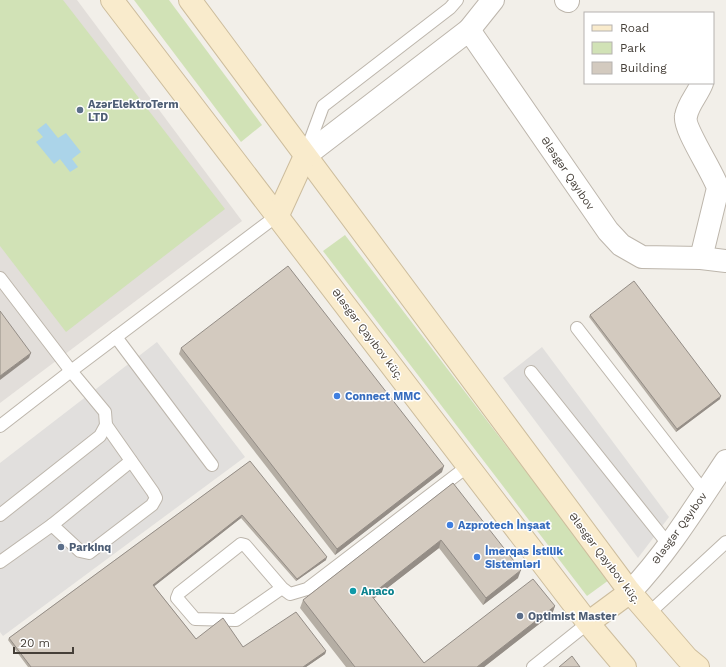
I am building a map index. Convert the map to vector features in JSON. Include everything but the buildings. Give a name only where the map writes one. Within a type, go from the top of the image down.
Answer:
[{"type":"main road","name":"Ələsgər Qayıbov küç.","points":[[112,0],[278,215],[588,624],[625,667]]},
{"type":"main road","name":"Ələsgər Qayıbov küç.","points":[[190,0],[304,156],[630,592],[687,658],[698,667]]},
{"type":"main road","points":[[278,215],[304,156]]},
{"type":"main road","points":[[588,624],[630,592]]},
{"type":"street","points":[[304,156],[470,30],[493,0]]},
{"type":"street","name":"Ələsgər Qayıbov","points":[[470,30],[608,231],[621,245],[642,257],[701,258],[726,261]]},
{"type":"street","points":[[701,84],[688,108],[685,118],[689,130],[715,178],[718,188],[701,258]]},
{"type":"street","name":"Ələsgər Qayıbov","points":[[630,592],[643,578],[668,544],[726,461]]},
{"type":"lane","points":[[304,156],[323,106],[451,3]]},
{"type":"lane","points":[[0,426],[278,215]]},
{"type":"lane","points":[[0,278],[71,371],[105,412],[106,425],[156,498],[152,505],[89,553],[80,551],[52,525]]},
{"type":"lane","points":[[577,328],[705,493]]},
{"type":"lane","points":[[116,337],[212,465]]},
{"type":"lane","points":[[531,372],[668,544]]},
{"type":"lane","points":[[0,515],[100,436],[106,425]]},
{"type":"lane","points":[[0,562],[52,525],[132,461]]},
{"type":"lane","points":[[282,588],[236,620],[195,619],[177,598],[179,593],[241,544],[245,545],[282,588],[290,594],[307,589],[468,466]]},
{"type":"lane","points":[[648,614],[726,542]]},
{"type":"lane","points":[[533,667],[588,624]]},
{"type":"shaded area","name":"AzərElektroTerm LTD","points":[[0,0],[77,0],[242,221],[0,403]]},
{"type":"shaded area","name":"Parkinq","points":[[157,342],[245,457],[3,636],[0,632],[0,463]]},
{"type":"shaded area","points":[[542,347],[669,517],[638,558],[503,378]]},
{"type":"green space","name":"AzərElektroTerm LTD","points":[[0,0],[63,0],[225,209],[66,332],[0,246]]},
{"type":"green space","points":[[134,0],[169,0],[262,125],[241,142]]},
{"type":"green space","points":[[345,235],[609,580],[587,596],[323,251]]},
{"type":"water","points":[[46,123],[58,138],[66,133],[81,152],[72,159],[78,167],[70,172],[60,159],[54,164],[36,142],[43,137],[37,130]]},
{"type":"place","name":"AzərElektroTerm LTD","points":[[80,110]]},
{"type":"place","name":"Connect MMC","points":[[337,396]]},
{"type":"place","name":"Azprotech İnşaat","points":[[450,525]]},
{"type":"place","name":"Parkinq","points":[[61,547]]},
{"type":"place","name":"İmerqas İstilik Sistemləri","points":[[477,557]]},
{"type":"place","name":"Anaco","points":[[353,591]]},
{"type":"place","name":"Optimist Master","points":[[520,616]]}]
